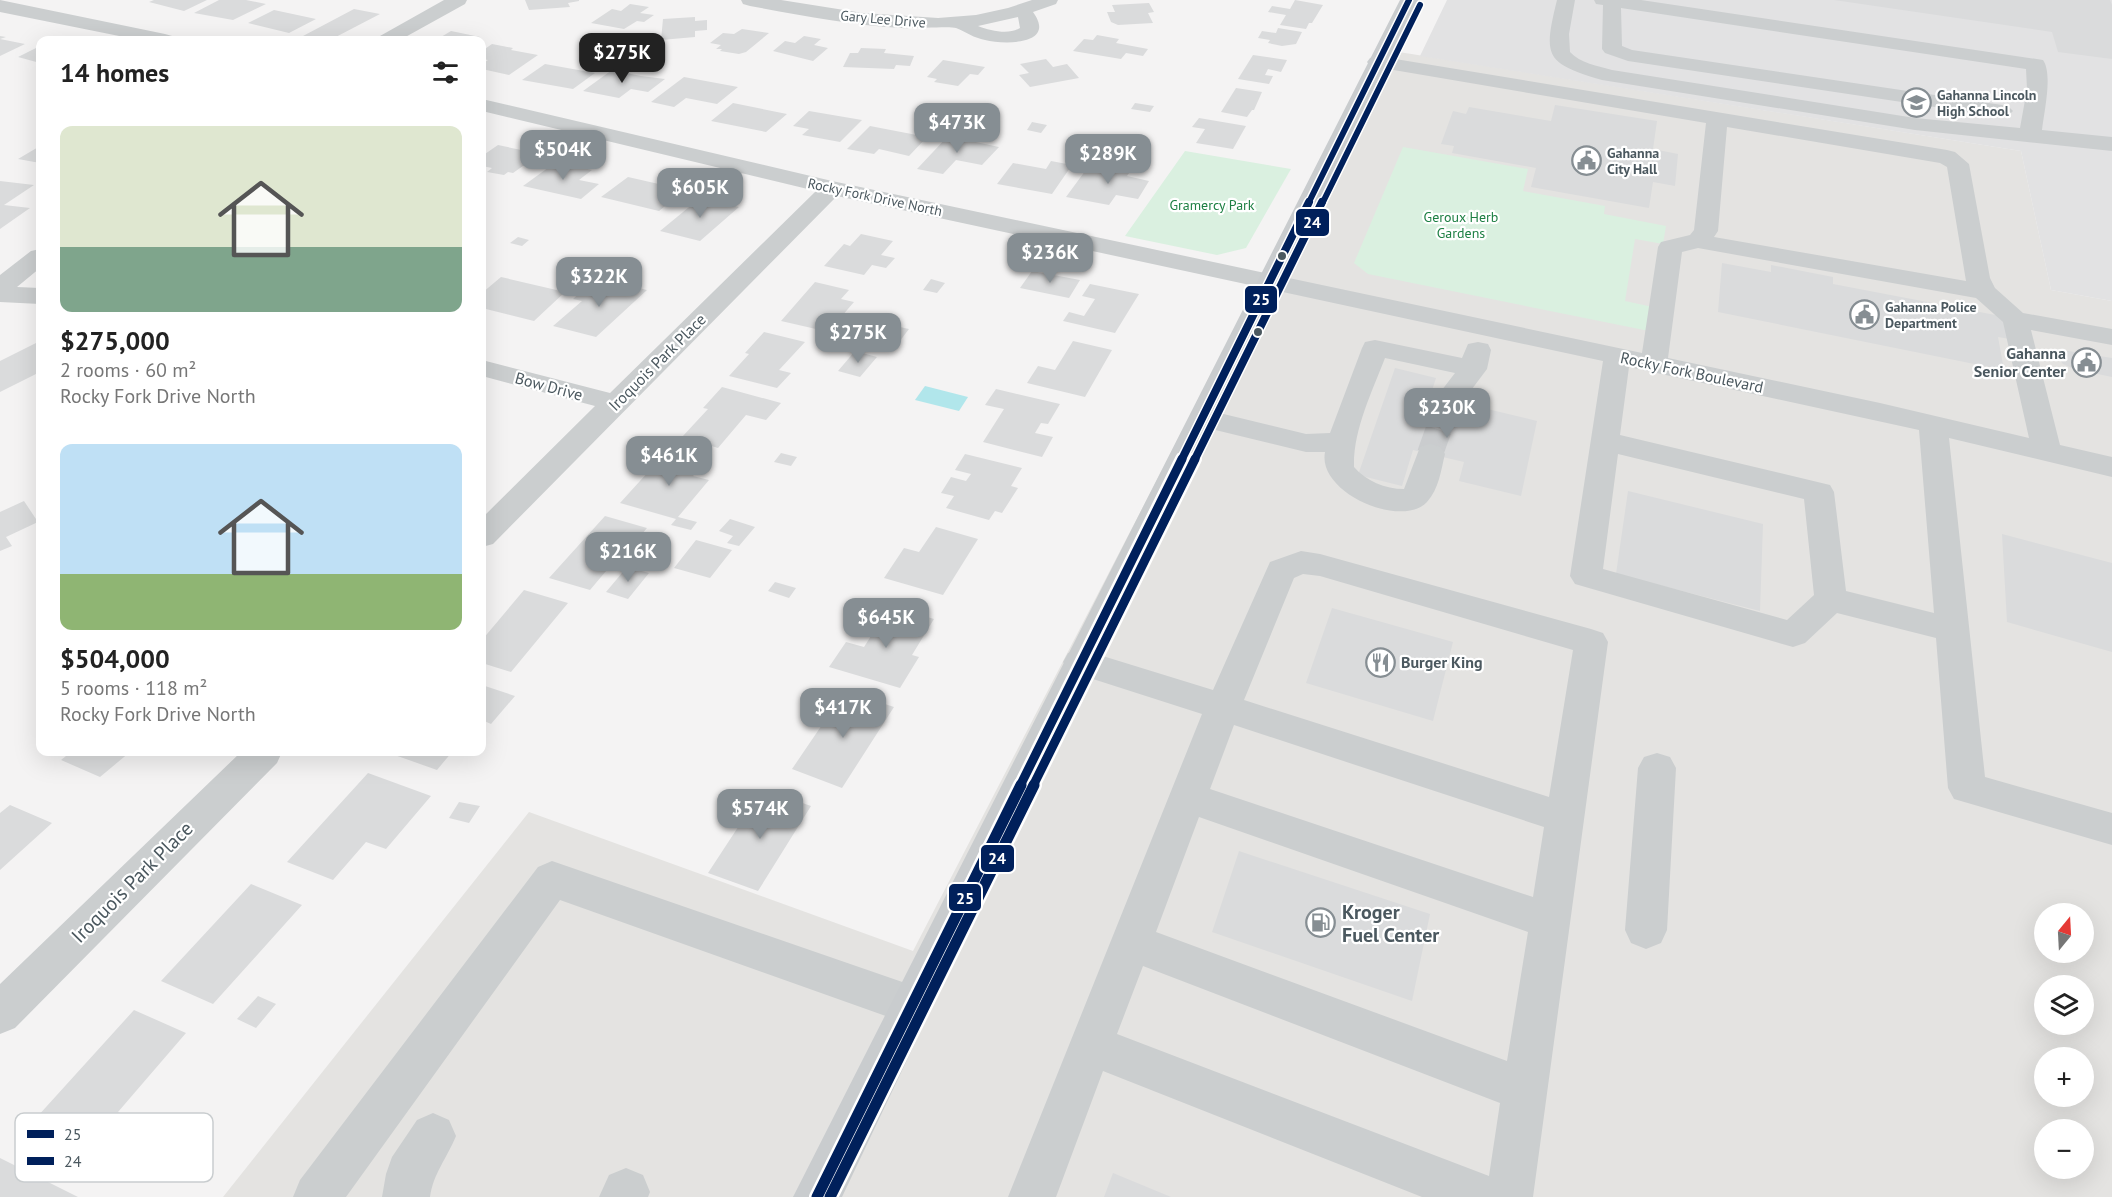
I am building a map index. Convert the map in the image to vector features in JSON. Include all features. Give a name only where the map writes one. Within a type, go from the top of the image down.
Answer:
[{"type":"main road","points":[[817,1197],[1409,0]]},
{"type":"street","points":[[394,36],[458,0]]},
{"type":"street","name":"Gary Lee Drive","points":[[759,1],[910,24],[960,22],[981,35],[1018,38],[1030,25],[1030,20],[1022,10],[1049,0]]},
{"type":"street","points":[[1566,0],[1556,45],[1561,56],[1579,68],[1609,76],[1915,123],[2032,125]]},
{"type":"street","points":[[2032,125],[2037,89],[2036,64],[1608,1],[1612,49],[1628,55],[2032,125],[2112,144]]},
{"type":"street","points":[[0,6],[146,36]]},
{"type":"street","points":[[1377,62],[1934,153],[1958,164],[1977,278],[1984,292],[2015,319],[2112,337]]},
{"type":"street","name":"Rocky Fork Drive North","points":[[486,106],[832,188],[1270,283]]},
{"type":"street","points":[[1698,241],[1706,231],[1717,117]]},
{"type":"street","name":"Iroquois Park Place","points":[[486,532],[832,188]]},
{"type":"street","points":[[1654,364],[1670,248],[1698,241],[1984,292]]},
{"type":"street","points":[[0,288],[36,259]]},
{"type":"street","name":"Rocky Fork Boulevard","points":[[1270,283],[1933,424],[2112,467]]},
{"type":"street","points":[[0,294],[36,297]]},
{"type":"street","points":[[1380,306],[1375,348],[1341,442],[1338,466],[1344,478],[1360,490],[1404,500],[1413,498],[1419,493],[1430,454]]},
{"type":"street","points":[[2015,319],[2047,452]]},
{"type":"street","points":[[1443,417],[1449,399],[1473,369],[1483,328]]},
{"type":"street","points":[[1375,348],[1473,369]]},
{"type":"street","points":[[1617,356],[1586,576],[1793,633],[1831,599]]},
{"type":"street","name":"Bow Drive","points":[[486,369],[616,403]]},
{"type":"street","points":[[1203,417],[1306,442],[1341,442]]},
{"type":"street","points":[[1933,424],[1967,788],[2112,829]]},
{"type":"street","points":[[1605,441],[1820,492],[1831,599]]},
{"type":"street","points":[[1032,1197],[1223,707],[1281,570],[1300,562],[1591,642],[1509,1197]]},
{"type":"street","points":[[1831,599],[1952,630]]},
{"type":"street","points":[[1080,662],[1565,818]]},
{"type":"street","name":"Iroquois Park Place","points":[[0,1013],[260,756]]},
{"type":"street","points":[[1646,930],[1657,768]]},
{"type":"street","points":[[1188,797],[1550,921]]},
{"type":"street","points":[[317,1197],[552,879],[911,1005]]},
{"type":"street","points":[[1131,942],[1524,1090]]},
{"type":"street","points":[[1091,1045],[1482,1197]]},
{"type":"street","points":[[406,1197],[409,1174],[433,1136]]},
{"type":"shaded area","name":"Gahanna Lincoln High School","points":[[1447,0],[2112,0],[2112,301],[2051,290],[2021,151],[1420,56]]},
{"type":"shaded area","points":[[1380,49],[2021,151],[2051,290],[2112,301],[2112,1197],[223,1197],[529,812],[913,951]]},
{"type":"green space","name":"Geroux Herb Gardens","points":[[1403,147],[1528,169],[1523,191],[1605,206],[1604,214],[1666,226],[1663,244],[1635,239],[1625,301],[1662,309],[1659,333],[1368,274],[1354,263]]},
{"type":"green space","name":"Gramercy Park","points":[[1185,151],[1291,169],[1246,248],[1217,255],[1125,236]]},
{"type":"water","points":[[925,386],[968,397],[959,411],[915,400]]},
{"type":"building","points":[[154,0],[207,0],[184,11],[149,2]]},
{"type":"building","points":[[219,0],[246,0],[266,4],[233,20],[194,13]]},
{"type":"building","points":[[525,0],[579,1],[568,3],[570,7],[529,10]]},
{"type":"building","points":[[1295,0],[1323,5],[1306,29],[1280,25],[1286,15],[1268,12],[1272,6],[1290,9]]},
{"type":"building","points":[[1834,0],[2110,0],[2112,5],[2112,59],[2058,52],[2052,32]]},
{"type":"building","points":[[1149,3],[1154,12],[1148,13],[1153,23],[1118,25],[1111,22],[1107,12],[1115,12],[1112,5]]},
{"type":"building","points":[[630,4],[649,7],[640,13],[654,15],[644,22],[637,21],[624,29],[591,23],[612,9],[621,11]]},
{"type":"building","points":[[354,9],[380,14],[338,36],[303,36]]},
{"type":"building","points":[[274,10],[316,19],[289,33],[248,23]]},
{"type":"building","points":[[695,17],[695,21],[707,20],[707,30],[695,31],[695,37],[661,40],[663,19]]},
{"type":"building","points":[[1278,28],[1302,32],[1296,44],[1282,46],[1268,43],[1270,40],[1258,38],[1262,31],[1276,33]]},
{"type":"building","points":[[742,29],[769,33],[746,52],[739,54],[720,51],[722,49],[716,49],[721,45],[710,43],[723,33],[734,34]]},
{"type":"building","points":[[451,31],[475,36],[443,36]]},
{"type":"building","points":[[1097,35],[1119,39],[1116,43],[1148,49],[1143,56],[1126,53],[1121,59],[1073,51],[1084,39],[1093,40]]},
{"type":"building","points":[[804,36],[821,39],[814,45],[828,48],[813,61],[773,51],[785,41],[795,43]]},
{"type":"building","points":[[0,39],[25,44],[0,56]]},
{"type":"building","points":[[492,44],[538,55],[509,75],[486,70],[488,60],[486,60],[486,48]]},
{"type":"building","points":[[36,48],[36,62],[18,57]]},
{"type":"building","points":[[861,48],[886,49],[884,53],[914,56],[910,66],[896,65],[894,69],[843,67],[850,53],[858,53]]},
{"type":"building","points":[[1253,55],[1287,60],[1281,72],[1268,69],[1265,75],[1273,76],[1269,84],[1238,79]]},
{"type":"building","points":[[1046,59],[1053,67],[1067,64],[1079,78],[1030,87],[1019,75],[1029,73],[1020,64]]},
{"type":"building","points":[[943,60],[985,67],[978,75],[970,74],[958,86],[934,82],[937,79],[927,77]]},
{"type":"building","points":[[545,64],[595,73],[573,89],[522,80]]},
{"type":"building","points":[[612,70],[665,79],[648,92],[631,89],[619,98],[583,91]]},
{"type":"building","points":[[684,77],[738,87],[717,104],[686,98],[674,107],[651,102]]},
{"type":"building","points":[[1236,88],[1262,92],[1254,110],[1247,117],[1221,112]]},
{"type":"building","points":[[733,103],[787,114],[766,132],[711,121]]},
{"type":"building","points":[[1135,103],[1154,106],[1150,112],[1131,109]]},
{"type":"building","name":"Gahanna City Hall","points":[[1555,105],[1657,121],[1653,149],[1678,154],[1675,186],[1653,182],[1649,208],[1531,187],[1536,168],[1452,153],[1454,146],[1441,144],[1453,111],[1466,114],[1469,107],[1551,121]]},
{"type":"building","points":[[809,111],[862,120],[840,142],[802,135],[809,129],[793,126]]},
{"type":"building","points":[[1199,118],[1246,126],[1233,149],[1196,143],[1205,129],[1192,127]]},
{"type":"building","points":[[1032,122],[1047,125],[1041,133],[1027,130]]},
{"type":"building","points":[[870,126],[927,137],[909,156],[879,149],[874,154],[847,149]]},
{"type":"building","points":[[948,136],[999,147],[982,165],[956,160],[943,174],[917,169]]},
{"type":"building","points":[[498,145],[540,154],[513,173],[508,172],[504,175],[487,172],[492,168],[486,167],[486,153]]},
{"type":"building","points":[[36,148],[36,162],[18,159]]},
{"type":"building","points":[[1051,161],[1072,165],[1052,194],[997,184],[1013,163],[1046,169]]},
{"type":"building","points":[[556,162],[592,170],[579,180],[599,184],[581,199],[523,186]]},
{"type":"building","points":[[1112,162],[1134,166],[1127,176],[1149,181],[1138,199],[1116,195],[1109,205],[1066,197],[1088,167],[1106,171]]},
{"type":"building","points":[[628,177],[685,190],[659,211],[601,197]]},
{"type":"building","points":[[0,181],[34,185],[4,205],[30,208],[0,229]]},
{"type":"building","points":[[700,198],[739,207],[700,241],[660,231]]},
{"type":"building","points":[[861,234],[893,241],[881,255],[895,258],[886,268],[872,265],[864,275],[824,266],[844,244],[850,246]]},
{"type":"building","points":[[518,237],[529,240],[522,246],[510,243]]},
{"type":"building","name":"Gahanna Police Department","points":[[1722,263],[1771,272],[1771,265],[1833,277],[1833,284],[2011,318],[2016,340],[1998,337],[2004,370],[1718,312]]},
{"type":"building","points":[[618,265],[628,267],[619,275],[610,273]]},
{"type":"building","points":[[1032,271],[1080,280],[1069,298],[1020,288]]},
{"type":"building","points":[[501,277],[565,292],[534,321],[486,309],[486,290]]},
{"type":"building","points":[[931,279],[945,283],[937,293],[923,290]]},
{"type":"building","points":[[607,280],[647,290],[596,337],[553,326],[582,301],[573,299],[586,287],[596,289]]},
{"type":"building","points":[[815,282],[849,290],[841,299],[854,302],[841,317],[828,314],[816,329],[781,321]]},
{"type":"building","points":[[1090,284],[1139,294],[1115,333],[1063,321],[1069,312],[1084,316],[1095,299],[1082,296]]},
{"type":"building","points":[[877,322],[909,329],[893,350],[860,342]]},
{"type":"building","points":[[764,332],[805,342],[779,370],[791,373],[777,388],[729,376],[749,354],[745,353]]},
{"type":"building","points":[[1073,341],[1112,350],[1085,397],[1027,383],[1038,366],[1055,370]]},
{"type":"building","points":[[36,343],[36,374],[0,392],[0,361]]},
{"type":"building","name":"Gahanna Senior Center","points":[[2062,350],[2112,358],[2112,377],[2074,369],[2063,364],[2057,356]]},
{"type":"building","points":[[855,351],[877,357],[860,377],[838,371]]},
{"type":"building","points":[[1395,368],[1436,378],[1425,412],[1475,424],[1479,407],[1537,421],[1521,496],[1459,481],[1464,462],[1413,450],[1402,486],[1358,475]]},
{"type":"building","points":[[722,387],[781,403],[766,420],[746,415],[718,448],[682,437],[708,409],[703,408]]},
{"type":"building","points":[[996,389],[1060,404],[1048,424],[1041,423],[1035,433],[1053,437],[1042,457],[983,442],[1004,409],[985,405]]},
{"type":"building","points":[[669,449],[708,460],[693,476],[709,480],[678,517],[697,522],[691,530],[671,525],[676,519],[620,503]]},
{"type":"building","points":[[781,453],[797,457],[791,466],[774,462]]},
{"type":"building","points":[[965,454],[1022,468],[1011,486],[1018,488],[1002,513],[995,511],[989,520],[946,508],[954,496],[941,493],[951,477],[966,481],[971,474],[955,470]]},
{"type":"building","points":[[1628,491],[1763,524],[1760,611],[1616,574]]},
{"type":"building","points":[[24,501],[36,519],[36,523],[6,537],[12,546],[0,551],[0,512]]},
{"type":"building","points":[[605,516],[647,528],[636,541],[646,543],[624,568],[612,564],[590,590],[549,578]]},
{"type":"building","points":[[730,519],[755,527],[739,546],[727,543],[733,536],[719,531]]},
{"type":"building","points":[[936,527],[978,539],[943,595],[884,578],[904,548],[919,552]]},
{"type":"building","points":[[2002,534],[2112,563],[2112,652],[2007,622]]},
{"type":"building","points":[[696,540],[732,550],[710,578],[674,568]]},
{"type":"building","points":[[627,567],[649,573],[628,599],[606,592]]},
{"type":"building","points":[[775,582],[796,588],[789,598],[768,591]]},
{"type":"building","points":[[524,590],[568,603],[511,672],[486,664],[486,635]]},
{"type":"building","points":[[890,606],[934,619],[912,655],[919,657],[900,688],[829,667],[846,642],[864,647]]},
{"type":"building","name":"Burger King","points":[[1332,608],[1453,642],[1433,721],[1306,683]]},
{"type":"building","points":[[486,686],[515,696],[491,724],[486,722]]},
{"type":"building","points":[[845,691],[894,707],[842,788],[792,769]]},
{"type":"building","points":[[66,756],[125,756],[100,777],[61,760]]},
{"type":"building","points":[[397,756],[449,756],[437,770]]},
{"type":"building","points":[[368,773],[431,796],[386,849],[366,842],[333,880],[287,862]]},
{"type":"building","points":[[763,789],[811,806],[758,891],[708,873]]},
{"type":"building","points":[[459,802],[480,806],[469,823],[449,818]]},
{"type":"building","points":[[10,805],[52,823],[0,870],[0,813]]},
{"type":"building","name":"Kroger Fuel Center","points":[[1239,851],[1430,914],[1412,1001],[1212,932]]},
{"type":"building","points":[[251,884],[302,905],[213,1004],[161,981]]},
{"type":"building","points":[[258,996],[276,1004],[256,1028],[237,1019]]},
{"type":"building","points":[[134,1010],[186,1033],[118,1112],[120,1113],[41,1113]]},
{"type":"building","points":[[0,1158],[15,1166],[15,1182],[48,1182],[78,1197],[0,1197]]},
{"type":"building","points":[[1113,1173],[1171,1197],[1104,1197]]},
{"type":"tunnel","points":[[1430,454],[1443,417]]},
{"type":"transit line","name":"25","points":[[817,1197],[1409,0]]},
{"type":"transit line","name":"24","points":[[830,1197],[1420,5]]},
{"type":"place","name":"Gahanna Lincoln High School","points":[[1916,103]]},
{"type":"place","name":"Gahanna City Hall","points":[[1586,161]]},
{"type":"place","name":"Gahanna Police Department","points":[[1864,315]]},
{"type":"place","name":"Gahanna Senior Center","points":[[2087,362]]},
{"type":"place","name":"Burger King","points":[[1380,662]]},
{"type":"place","name":"Kroger Fuel Center","points":[[1321,923]]}]
